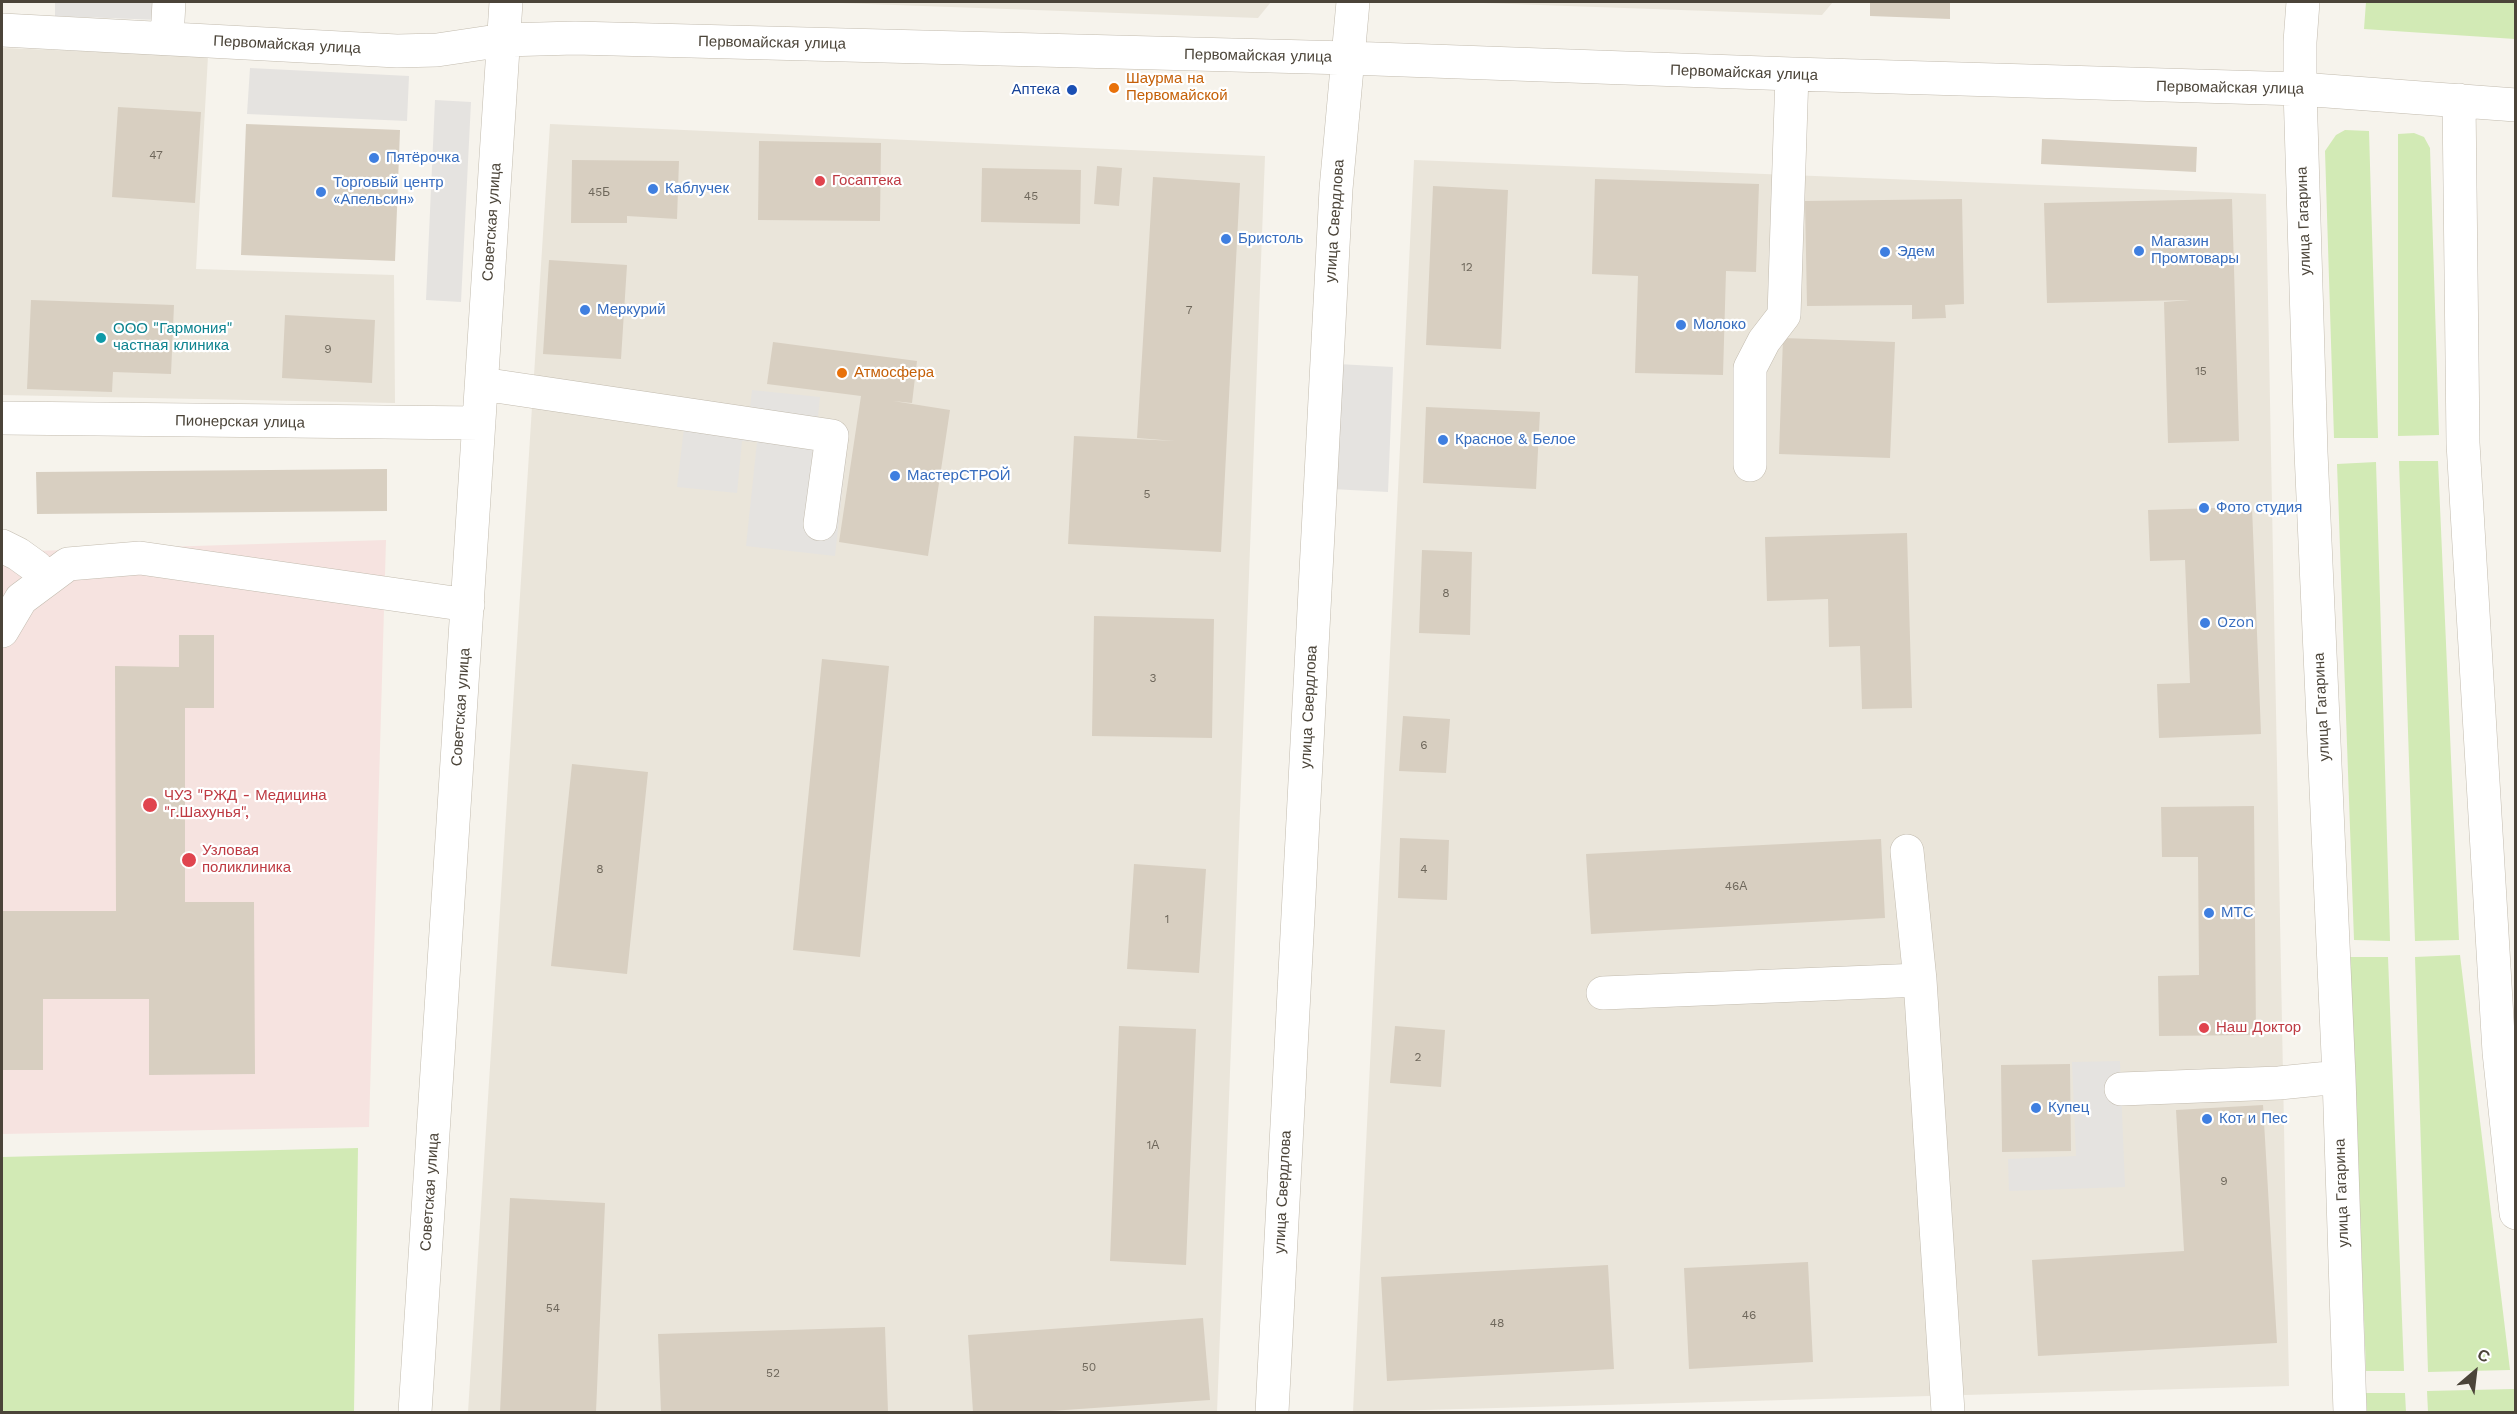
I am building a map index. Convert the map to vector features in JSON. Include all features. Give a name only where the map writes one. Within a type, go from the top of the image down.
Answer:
[{"type":"street","points":[[167,38],[169,2]]},
{"type":"street","name":"Советская улица","points":[[415,1413],[506,2]]},
{"type":"street","name":"улица Свердлова","points":[[1272,1413],[1335,212],[1353,2]]},
{"type":"street","name":"улица Гагарина","points":[[2303,2],[2300,90],[2312,464],[2339,1077],[2350,1413]]},
{"type":"street","name":"Первомайская улица","points":[[2,30],[397,51],[437,50],[504,40],[575,38],[1348,58],[2300,90],[2516,105]]},
{"type":"street","points":[[1750,465],[1750,368],[1764,341],[1784,315],[1792,74]]},
{"type":"street","points":[[2459,100],[2464,455],[2499,1052],[2516,1214]]},
{"type":"street","points":[[482,384],[831,436],[820,524]]},
{"type":"street","name":"Пионерская улица","points":[[2,418],[479,423]]},
{"type":"street","points":[[2,546],[36,567],[45,582]]},
{"type":"street","points":[[2,631],[21,599],[68,564],[140,558],[468,605]]},
{"type":"street","points":[[1907,850],[1920,980],[1948,1413]]},
{"type":"street","points":[[1603,993],[1920,980]]},
{"type":"street","points":[[2121,1089],[2279,1083],[2339,1077]]},
{"type":"shaded area","points":[[55,2],[160,2],[160,20],[55,16]]},
{"type":"shaded area","points":[[811,2],[1271,2],[1258,18]]},
{"type":"shaded area","points":[[1455,2],[1833,2],[1822,15]]},
{"type":"shaded area","points":[[2,48],[208,56],[196,269],[394,275],[395,403],[2,395]]},
{"type":"shaded area","points":[[250,68],[409,76],[407,121],[247,114]]},
{"type":"shaded area","points":[[435,100],[471,102],[461,302],[426,300]]},
{"type":"shaded area","points":[[550,124],[1265,156],[1217,1412],[468,1412]]},
{"type":"shaded area","points":[[1414,160],[2266,194],[2289,1386],[1353,1412]]},
{"type":"shaded area","points":[[1338,364],[1393,367],[1388,492],[1332,489]]},
{"type":"shaded area","points":[[752,390],[820,397],[817,426],[849,430],[835,556],[746,546],[757,442],[742,441],[737,493],[677,487],[684,428],[747,435]]},
{"type":"shaded area","name":"Узловая поликлиника","points":[[386,540],[369,1127],[2,1134],[2,552]]},
{"type":"shaded area","points":[[2120,1061],[2125,1187],[2009,1191],[2008,1159],[2076,1156],[2072,1062]]},
{"type":"green space","points":[[2366,2],[2515,2],[2515,39],[2364,29]]},
{"type":"green space","points":[[2345,130],[2369,131],[2378,438],[2334,438],[2325,151],[2336,135]]},
{"type":"green space","points":[[2414,133],[2424,137],[2430,148],[2439,435],[2398,436],[2398,134]]},
{"type":"green space","points":[[2399,461],[2438,461],[2459,940],[2415,941]]},
{"type":"green space","points":[[2376,462],[2390,941],[2354,940],[2337,464]]},
{"type":"green space","points":[[2460,955],[2510,1370],[2428,1372],[2415,957]]},
{"type":"green space","points":[[2350,957],[2388,957],[2404,1371],[2366,1371]]},
{"type":"green space","points":[[358,1148],[354,1412],[2,1412],[2,1157]]},
{"type":"green space","points":[[2514,1389],[2514,1412],[2428,1412],[2427,1391]]},
{"type":"green space","points":[[2366,1393],[2405,1393],[2406,1412],[2367,1412]]},
{"type":"building","points":[[1870,2],[1950,2],[1950,19],[1870,16]]},
{"type":"building","points":[[118,107],[201,112],[195,203],[112,197]]},
{"type":"building","name":"Торговый центр «Апельсин»","points":[[246,124],[400,130],[395,261],[241,255]]},
{"type":"building","points":[[2042,139],[2197,147],[2196,172],[2041,164]]},
{"type":"building","name":"Госаптека","points":[[759,141],[881,143],[880,221],[758,220]]},
{"type":"building","points":[[572,160],[679,161],[677,219],[627,216],[627,223],[571,223]]},
{"type":"building","points":[[1097,166],[1122,168],[1119,206],[1094,204]]},
{"type":"building","points":[[982,168],[1081,170],[1080,224],[981,222]]},
{"type":"building","points":[[1153,177],[1240,183],[1221,552],[1068,544],[1074,436],[1175,441],[1137,438]]},
{"type":"building","name":"Молоко","points":[[1595,179],[1759,184],[1756,272],[1726,271],[1723,375],[1635,373],[1638,276],[1592,274]]},
{"type":"building","points":[[1433,186],[1508,190],[1501,349],[1426,345]]},
{"type":"building","name":"Эдем","points":[[1962,199],[1964,304],[1945,305],[1946,318],[1912,319],[1912,305],[1807,306],[1805,201]]},
{"type":"building","name":"Магазин Промтовары","points":[[2232,199],[2239,441],[2168,443],[2164,302],[2190,300],[2047,303],[2044,203]]},
{"type":"building","name":"Меркурий","points":[[549,260],[627,265],[621,359],[543,354]]},
{"type":"building","name":"ООО \"Гармония\" частная клиника","points":[[31,300],[174,305],[171,374],[113,372],[112,392],[27,389]]},
{"type":"building","points":[[285,315],[375,320],[372,383],[282,378]]},
{"type":"building","points":[[1783,338],[1895,342],[1890,458],[1779,454]]},
{"type":"building","name":"МастерСТРОЙ","points":[[773,342],[917,361],[912,403],[893,401],[950,410],[928,556],[839,542],[861,396],[767,384]]},
{"type":"building","points":[[1426,407],[1540,412],[1536,489],[1423,483]]},
{"type":"building","points":[[387,469],[387,511],[37,514],[36,472]]},
{"type":"building","points":[[2252,507],[2261,734],[2159,738],[2157,684],[2190,683],[2185,560],[2150,561],[2148,510]]},
{"type":"building","points":[[1907,533],[1912,708],[1862,709],[1860,646],[1829,647],[1828,599],[1767,601],[1765,537]]},
{"type":"building","points":[[1422,550],[1472,552],[1470,635],[1419,633]]},
{"type":"building","points":[[1094,616],[1214,619],[1212,738],[1092,736]]},
{"type":"building","name":"ЧУЗ \"РЖД - Медицина \"г.Шахунья\",","points":[[179,635],[214,635],[214,708],[185,708],[185,902],[254,902],[255,1074],[149,1075],[149,999],[43,999],[43,1070],[2,1070],[2,911],[116,911],[115,666],[179,667]]},
{"type":"building","points":[[822,659],[889,666],[860,957],[793,950]]},
{"type":"building","points":[[1403,716],[1450,719],[1446,773],[1399,771]]},
{"type":"building","points":[[572,764],[648,772],[627,974],[551,966]]},
{"type":"building","points":[[2254,806],[2256,1035],[2159,1036],[2158,976],[2199,975],[2198,857],[2162,857],[2161,807]]},
{"type":"building","points":[[1400,838],[1449,840],[1447,900],[1398,898]]},
{"type":"building","points":[[1881,839],[1885,918],[1591,934],[1586,854]]},
{"type":"building","points":[[1134,864],[1206,869],[1199,973],[1127,969]]},
{"type":"building","points":[[1119,1026],[1196,1029],[1186,1265],[1110,1261]]},
{"type":"building","points":[[1395,1026],[1445,1030],[1441,1087],[1390,1083]]},
{"type":"building","name":"Купец","points":[[2070,1064],[2071,1151],[2002,1152],[2001,1065]]},
{"type":"building","points":[[2263,1105],[2277,1343],[2038,1356],[2032,1260],[2184,1251],[2176,1110]]},
{"type":"building","points":[[510,1198],[605,1203],[596,1412],[500,1412]]},
{"type":"building","points":[[1808,1262],[1813,1362],[1689,1369],[1684,1268]]},
{"type":"building","points":[[1608,1265],[1614,1369],[1387,1381],[1381,1277]]},
{"type":"building","points":[[1203,1318],[1210,1400],[1036,1412],[973,1412],[968,1335]]},
{"type":"building","points":[[885,1327],[888,1412],[661,1412],[658,1334]]},
{"type":"place","name":"Шаурма на Первомайской","points":[[1114,88]]},
{"type":"place","name":"Аптека","points":[[1072,90]]},
{"type":"place","name":"Пятёрочка","points":[[374,158]]},
{"type":"place","name":"Госаптека","points":[[820,181]]},
{"type":"place","name":"Каблучек","points":[[653,189]]},
{"type":"place","name":"Торговый центр «Апельсин»","points":[[321,192]]},
{"type":"place","name":"Бристоль","points":[[1226,239]]},
{"type":"place","name":"Магазин Промтовары","points":[[2139,251]]},
{"type":"place","name":"Эдем","points":[[1885,252]]},
{"type":"place","name":"Меркурий","points":[[585,310]]},
{"type":"place","name":"Молоко","points":[[1681,325]]},
{"type":"place","name":"ООО \"Гармония\" частная клиника","points":[[101,338]]},
{"type":"place","name":"Атмосфера","points":[[842,373]]},
{"type":"place","name":"Красное & Белое","points":[[1443,440]]},
{"type":"place","name":"МастерСТРОЙ","points":[[895,476]]},
{"type":"place","name":"Фото студия","points":[[2204,508]]},
{"type":"place","name":"Ozon","points":[[2205,623]]},
{"type":"place","name":"ЧУЗ \"РЖД - Медицина \"г.Шахунья\",","points":[[150,805]]},
{"type":"place","name":"Узловая поликлиника","points":[[189,860]]},
{"type":"place","name":"МТС","points":[[2209,913]]},
{"type":"place","name":"Наш Доктор","points":[[2204,1028]]},
{"type":"place","name":"Купец","points":[[2036,1108]]},
{"type":"place","name":"Кот и Пес","points":[[2207,1119]]}]
